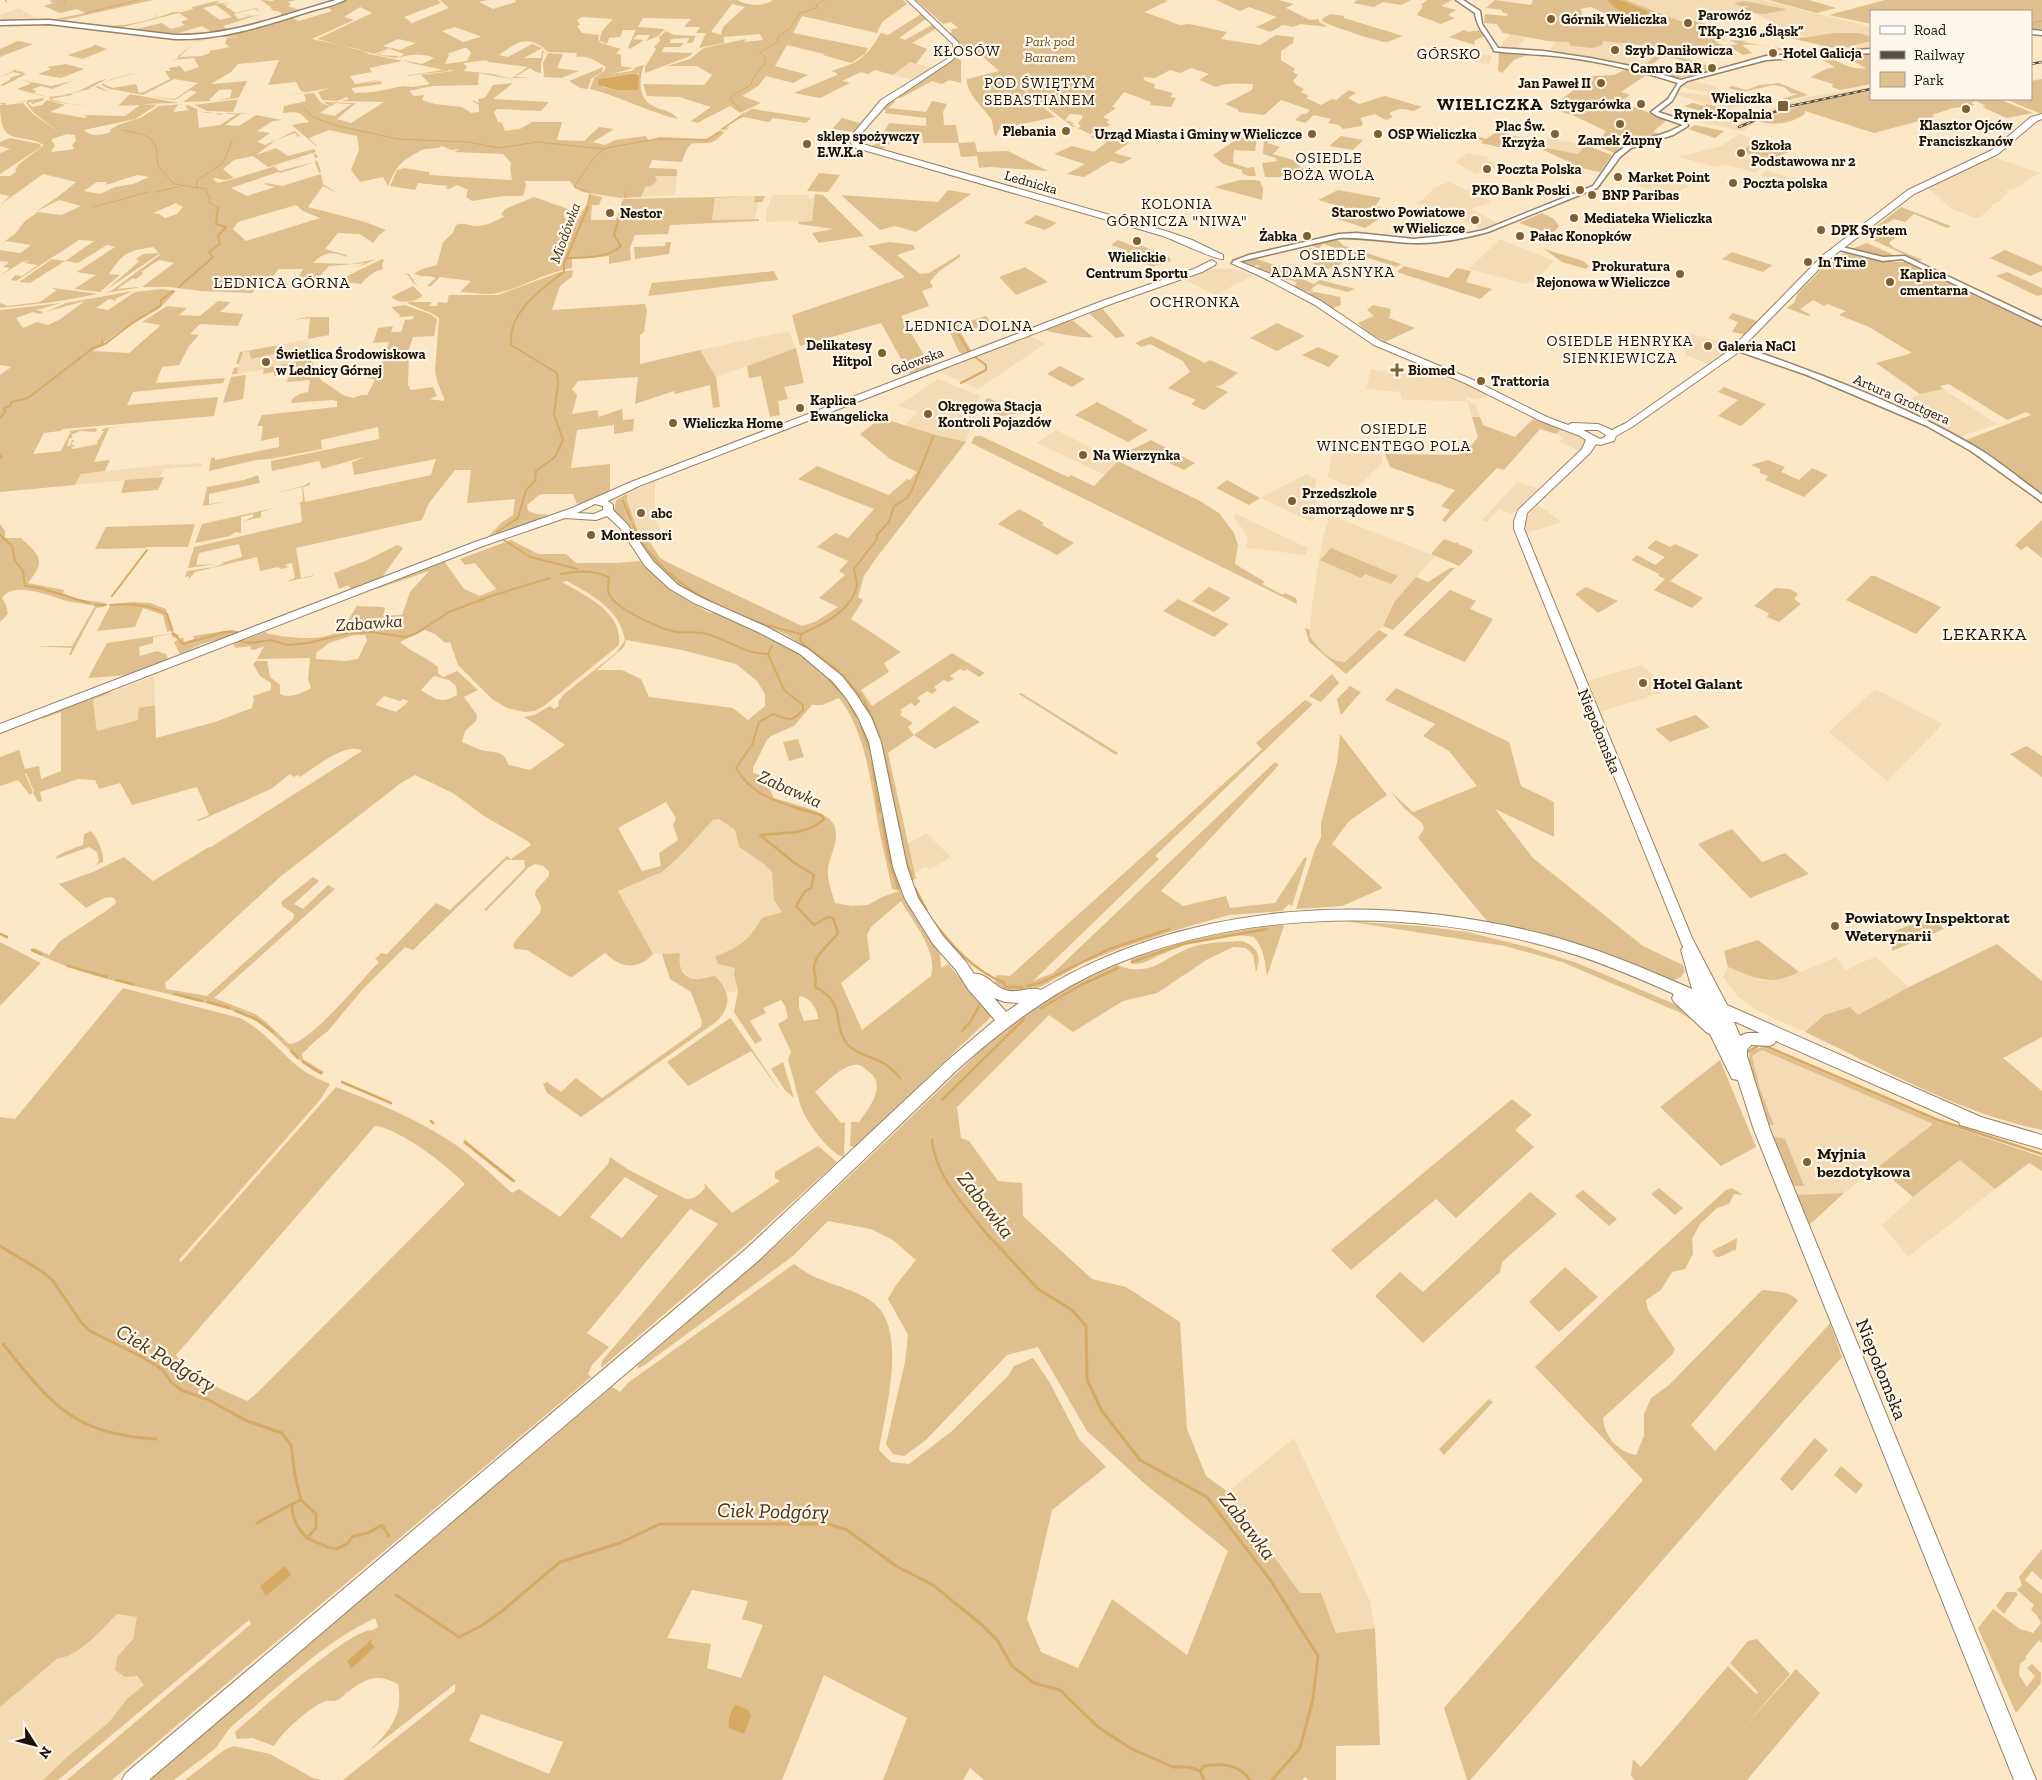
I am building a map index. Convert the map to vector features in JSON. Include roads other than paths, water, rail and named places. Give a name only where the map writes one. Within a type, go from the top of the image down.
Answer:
[{"type":"main road","name":"Lednicka","points":[[910,0],[956,43],[956,52],[949,60],[880,106],[855,136],[854,142],[865,149],[1166,234],[1200,248],[1224,263]]},
{"type":"main road","points":[[1590,436],[1594,426],[1608,432],[1625,428],[1738,348],[1825,258],[1838,248],[1915,189],[2000,149],[2038,118]]},
{"type":"main road","points":[[1224,263],[1256,272],[1324,306],[1377,343],[1454,374],[1536,414],[1590,436],[1610,439],[1608,432]]},
{"type":"main road","name":"Gdowska","points":[[605,506],[623,492],[646,480],[1108,302],[1224,263]]},
{"type":"main road","name":"Niepołomska","points":[[1590,436],[1590,452],[1572,464],[1522,512],[1518,521],[1522,538],[1686,940],[1702,966],[1714,1010],[1717,1035],[1751,1102],[1973,1653]]},
{"type":"main road","points":[[582,512],[590,502],[605,506],[623,522],[644,557],[674,587],[708,606],[794,645],[819,662],[835,676],[852,696],[867,722],[874,742],[898,858],[907,887],[924,920],[938,940],[961,966],[991,991],[1014,998],[1048,992]]},
{"type":"main road","points":[[596,517],[605,506]]},
{"type":"main road","points":[[0,729],[541,522],[582,512],[596,517],[610,518],[627,531]]},
{"type":"main road","points":[[133,1780],[752,1255],[848,1166],[958,1059],[1005,1020],[1048,992],[1095,967],[1149,945],[1214,927],[1296,915],[1372,914],[1492,928],[1560,944],[1591,955],[1975,1122]]},
{"type":"main road","name":"Niepołomska","points":[[1686,940],[1691,967],[1739,1058],[1751,1102]]},
{"type":"main road","points":[[961,966],[973,985],[1005,1020]]},
{"type":"main road","points":[[1674,992],[1685,984],[1691,975],[1691,967]]},
{"type":"main road","points":[[1674,992],[1717,1035]]},
{"type":"main road","points":[[1714,1010],[1769,1040],[1908,1100],[2042,1142]]},
{"type":"main road","points":[[1739,1058],[1739,1048],[1747,1039],[1769,1040]]},
{"type":"main road","points":[[1973,1653],[2025,1780]]},
{"type":"street","points":[[0,24],[49,22],[175,38],[201,38],[227,33],[342,0]]},
{"type":"street","points":[[1459,0],[1478,12],[1480,24],[1496,50],[1543,53],[1617,63],[1682,82]]},
{"type":"street","points":[[1224,263],[1339,236],[1357,235],[1414,241],[1475,234],[1589,190],[1595,186],[1623,150],[1635,144],[1672,134],[1685,126],[1685,122],[1654,113],[1670,100],[1676,87],[1682,82],[1766,58],[1870,50]]},
{"type":"street","points":[[1838,248],[1883,259],[1903,257],[2042,324]]},
{"type":"street","name":"Artura Grottgera","points":[[1738,348],[1817,376],[1930,424],[1974,449],[2042,499]]},
{"type":"waterway","points":[[86,13],[138,0]]},
{"type":"waterway","name":"Miodówka","points":[[742,111],[730,99],[733,95],[751,85],[766,59],[760,52],[778,42],[778,37],[790,28],[800,13],[817,8],[817,4],[824,0]]},
{"type":"waterway","points":[[2032,23],[2042,21]]},
{"type":"waterway","points":[[303,107],[313,117],[334,125],[398,139],[468,142],[499,148],[537,142],[604,149]]},
{"type":"waterway","name":"Miodówka","points":[[722,130],[744,113]]},
{"type":"waterway","points":[[122,130],[142,134],[151,139],[156,147],[158,166],[174,184],[206,189],[207,195],[210,196],[209,203],[218,208]]},
{"type":"waterway","name":"Miodówka","points":[[589,192],[574,187],[596,155],[606,148],[657,139],[707,140],[721,131]]},
{"type":"waterway","points":[[197,187],[197,180],[223,163],[232,142]]},
{"type":"waterway","points":[[157,192],[177,187]]},
{"type":"waterway","points":[[625,198],[626,191]]},
{"type":"waterway","points":[[94,207],[148,192]]},
{"type":"waterway","name":"Miodówka","points":[[587,208],[590,194]]},
{"type":"waterway","points":[[621,208],[623,202]]},
{"type":"waterway","name":"Miodówka","points":[[497,532],[518,518],[526,490],[535,481],[536,471],[555,457],[563,440],[554,415],[558,383],[557,373],[511,345],[511,333],[520,312],[527,303],[564,272],[564,264],[588,207]]},
{"type":"waterway","points":[[567,258],[602,255],[621,246],[614,235],[622,207]]},
{"type":"waterway","points":[[179,287],[213,257],[209,252],[220,244],[218,236],[226,227],[216,224],[218,208]]},
{"type":"waterway","points":[[105,344],[131,324],[161,305],[161,300],[173,291]]},
{"type":"waterway","points":[[954,326],[969,352]]},
{"type":"waterway","points":[[0,418],[5,412],[4,408],[10,406],[12,402],[28,398],[93,348],[103,345],[102,340]]},
{"type":"waterway","points":[[961,383],[986,370],[986,365],[975,357]]},
{"type":"waterway","points":[[801,634],[835,616],[849,602],[857,585],[854,569],[877,539],[877,535],[889,522],[894,506],[907,498],[912,490],[933,437]]},
{"type":"waterway","points":[[0,454],[2,458]]},
{"type":"waterway","points":[[623,501],[631,520]]},
{"type":"waterway","points":[[633,525],[638,537]]},
{"type":"waterway","name":"Zabawka","points":[[0,535],[12,546],[15,561],[23,571],[25,586],[40,588],[89,603]]},
{"type":"waterway","name":"Miodówka","points":[[504,540],[530,557],[578,569]]},
{"type":"waterway","points":[[641,541],[655,559],[672,575],[711,602],[755,621],[801,634]]},
{"type":"waterway","points":[[112,596],[147,550]]},
{"type":"waterway","name":"Zabawka","points":[[561,574],[585,571],[609,577],[608,589],[610,596],[630,613],[640,618],[676,632],[703,633],[751,652],[768,654]]},
{"type":"waterway","name":"Zabawka","points":[[240,641],[250,643],[271,640],[287,645],[308,643],[349,633],[372,632],[405,637],[415,634],[449,612],[491,596],[550,578]]},
{"type":"waterway","name":"Zabawka","points":[[110,605],[125,604],[153,608],[167,614],[172,631]]},
{"type":"waterway","name":"Zabawka","points":[[95,605],[106,605]]},
{"type":"waterway","name":"Zabawka","points":[[173,633],[183,644],[225,632],[237,632]]},
{"type":"waterway","points":[[801,634],[800,640],[803,644],[839,671]]},
{"type":"waterway","points":[[768,654],[772,646]]},
{"type":"waterway","name":"Zabawka","points":[[768,654],[784,690],[803,705],[803,710],[792,719],[786,719],[773,714],[759,722],[752,745],[736,768],[748,784],[756,790],[781,803],[800,809]]},
{"type":"waterway","points":[[803,657],[825,675],[845,697]]},
{"type":"waterway","points":[[842,674],[859,694],[871,714],[884,754],[895,809]]},
{"type":"waterway","points":[[850,705],[856,717]]},
{"type":"waterway","points":[[861,726],[869,749]]},
{"type":"waterway","points":[[872,763],[879,809]]},
{"type":"waterway","name":"Zabawka","points":[[796,808],[821,815],[824,819],[802,831],[760,835],[796,864],[814,875],[811,888],[805,891],[796,906],[814,925],[828,917],[833,918],[838,933],[817,958],[814,968],[815,987],[832,1000],[840,1030],[848,1045],[857,1052],[884,1064],[900,1078]]},
{"type":"waterway","points":[[879,808],[880,812]]},
{"type":"waterway","points":[[895,808],[904,854],[912,880]]},
{"type":"waterway","points":[[882,820],[889,858],[898,888]]},
{"type":"waterway","points":[[915,888],[927,911]]},
{"type":"waterway","points":[[932,920],[955,948],[982,971],[1004,983],[1005,987],[1022,987]]},
{"type":"waterway","points":[[1027,986],[1040,983],[1109,949],[1170,929]]},
{"type":"waterway","points":[[1132,962],[1183,944],[1267,929]]},
{"type":"waterway","points":[[0,934],[7,937]]},
{"type":"waterway","points":[[32,950],[41,954]]},
{"type":"waterway","points":[[68,966],[107,977]]},
{"type":"waterway","points":[[1041,1008],[1081,985],[1118,968]]},
{"type":"waterway","points":[[116,980],[133,984]]},
{"type":"waterway","points":[[175,994],[202,1001]]},
{"type":"waterway","points":[[208,1002],[229,1008]]},
{"type":"waterway","points":[[962,1031],[971,1021],[979,1006]]},
{"type":"waterway","points":[[236,1011],[258,1020],[273,1032]]},
{"type":"waterway","points":[[942,1100],[1024,1019]]},
{"type":"waterway","points":[[1748,1052],[1759,1045],[1768,1047],[1938,1120],[2042,1154]]},
{"type":"waterway","points":[[291,1051],[298,1058]]},
{"type":"waterway","points":[[303,1062],[321,1073]]},
{"type":"waterway","points":[[342,1082],[391,1103]]},
{"type":"waterway","name":"Zabawka","points":[[932,1140],[934,1154],[939,1167],[953,1192],[989,1237]]},
{"type":"waterway","points":[[465,1142],[514,1181]]},
{"type":"waterway","name":"Zabawka","points":[[988,1235],[1038,1289],[1072,1310],[1086,1326],[1087,1380],[1102,1411],[1140,1460],[1207,1497],[1271,1581],[1318,1656],[1313,1699],[1300,1748],[1272,1780]]},
{"type":"waterway","name":"Ciek Podgóry","points":[[0,1246],[43,1272],[53,1281],[81,1322],[90,1331],[144,1358],[163,1370],[172,1383],[183,1391],[207,1399],[247,1421],[282,1433],[291,1445],[295,1476],[301,1500]]},
{"type":"waterway","points":[[3,1344],[51,1400],[84,1423],[104,1431],[156,1439]]},
{"type":"waterway","points":[[292,1504],[301,1500]]},
{"type":"waterway","name":"Ciek Podgóry","points":[[301,1500],[316,1514],[316,1528],[307,1538]]},
{"type":"waterway","points":[[257,1523],[292,1504]]},
{"type":"waterway","points":[[292,1504],[294,1519],[300,1531],[307,1538]]},
{"type":"waterway","name":"Ciek Podgóry","points":[[396,1595],[459,1637],[481,1626],[501,1612],[560,1562],[620,1543],[660,1524],[829,1524],[847,1530],[896,1566],[933,1585],[982,1625],[998,1641],[1012,1666],[1034,1683],[1060,1690],[1098,1727],[1132,1749],[1173,1767],[1189,1767],[1200,1771]]},
{"type":"waterway","name":"Ciek Podgóry","points":[[307,1538],[327,1547],[337,1549],[348,1543],[353,1536],[368,1533],[382,1525],[389,1536]]},
{"type":"waterway","name":"Zabawka","points":[[1200,1771],[1204,1766],[1230,1766],[1241,1771],[1250,1780]]},
{"type":"waterway","name":"Zabawka","points":[[1200,1771],[1204,1780]]},
{"type":"railway","points":[[2032,64],[2042,62]]},
{"type":"railway","points":[[1739,127],[1786,107],[1870,89]]},
{"type":"place","name":"Górnik Wieliczka","points":[[1551,19]]},
{"type":"place","name":"Parowóz TKp-2316 „Śląsk”","points":[[1688,23]]},
{"type":"place","name":"Szyb Daniłowicza","points":[[1615,50]]},
{"type":"place","name":"Hotel Galicja","points":[[1773,53]]},
{"type":"place","name":"Camro BAR","points":[[1712,68]]},
{"type":"place","name":"Jan Paweł II","points":[[1601,83]]},
{"type":"place","name":"Sztygarówka","points":[[1641,104]]},
{"type":"place","name":"Wieliczka Rynek-Kopalnia","points":[[1783,106]]},
{"type":"place","name":"Klasztor Ojców Franciszkanów","points":[[1966,109]]},
{"type":"place","name":"Zamek Żupny","points":[[1620,124]]},
{"type":"place","name":"Plebania","points":[[1066,131]]},
{"type":"place","name":"Urząd Miasta i Gminy w Wieliczce","points":[[1312,134]]},
{"type":"place","name":"OSP Wieliczka","points":[[1378,134]]},
{"type":"place","name":"Plac Św. Krzyża","points":[[1555,134]]},
{"type":"place","name":"sklep spożywczy E.W.K.a","points":[[807,144]]},
{"type":"place","name":"Szkoła Podstawowa nr 2","points":[[1741,153]]},
{"type":"place","name":"Poczta Polska","points":[[1487,169]]},
{"type":"place","name":"Market Point","points":[[1618,177]]},
{"type":"place","name":"Poczta polska","points":[[1733,183]]},
{"type":"place","name":"PKO Bank Poski","points":[[1580,190]]},
{"type":"place","name":"BNP Paribas","points":[[1592,195]]},
{"type":"place","name":"Nestor","points":[[610,213]]},
{"type":"place","name":"Mediateka Wieliczka","points":[[1574,218]]},
{"type":"place","name":"Starostwo Powiatowe w Wieliczce","points":[[1475,220]]},
{"type":"place","name":"DPK System","points":[[1821,230]]},
{"type":"place","name":"Żabka","points":[[1307,236]]},
{"type":"place","name":"Pałac Konopków","points":[[1520,236]]},
{"type":"place","name":"Wielickie Centrum Sportu","points":[[1137,241]]},
{"type":"place","name":"In Time","points":[[1808,262]]},
{"type":"place","name":"Prokuratura Rejonowa w Wieliczce","points":[[1680,274]]},
{"type":"place","name":"Kaplica cmentarna","points":[[1890,282]]},
{"type":"place","name":"Galeria NaCl","points":[[1708,346]]},
{"type":"place","name":"Delikatesy Hitpol","points":[[882,353]]},
{"type":"place","name":"Świetlica Środowiskowa w Lednicy Górnej","points":[[266,362]]},
{"type":"place","name":"Biomed","points":[[1397,370]]},
{"type":"place","name":"Trattoria","points":[[1481,381]]},
{"type":"place","name":"Kaplica Ewangelicka","points":[[800,408]]},
{"type":"place","name":"Okręgowa Stacja Kontroli Pojazdów","points":[[928,414]]},
{"type":"place","name":"Wieliczka Home","points":[[673,423]]},
{"type":"place","name":"Na Wierzynka","points":[[1083,455]]},
{"type":"place","name":"Przedszkole samorządowe nr 5","points":[[1292,501]]},
{"type":"place","name":"abc","points":[[641,513]]},
{"type":"place","name":"Montessori","points":[[591,535]]},
{"type":"place","name":"Hotel Galant","points":[[1643,683]]},
{"type":"place","name":"Powiatowy Inspektorat Weterynarii","points":[[1835,926]]},
{"type":"place","name":"Myjnia bezdotykowa","points":[[1807,1162]]},
{"type":"district","name":"KŁOSÓW","points":[[967,51]]},
{"type":"district","name":"GÓRSKO","points":[[1449,54]]},
{"type":"district","name":"POD ŚWIĘTYM SEBASTIANEM","points":[[1040,92]]},
{"type":"district","name":"WIELICZKA","points":[[1490,104]]},
{"type":"district","name":"OSIEDLE BOŻA WOLA","points":[[1329,166]]},
{"type":"district","name":"KOLONIA GÓRNICZA \"NIWA\"","points":[[1177,212]]},
{"type":"district","name":"OSIEDLE ADAMA ASNYKA","points":[[1333,264]]},
{"type":"district","name":"LEDNICA GÓRNA","points":[[282,282]]},
{"type":"district","name":"OCHRONKA","points":[[1195,302]]},
{"type":"district","name":"LEDNICA DOLNA","points":[[969,326]]},
{"type":"district","name":"OSIEDLE HENRYKA SIENKIEWICZA","points":[[1620,350]]},
{"type":"district","name":"OSIEDLE WINCENTEGO POLA","points":[[1394,438]]},
{"type":"district","name":"LEKARKA","points":[[1985,634]]},
{"type":"park label","name":"Park pod Baranem","points":[[1050,49]]}]
